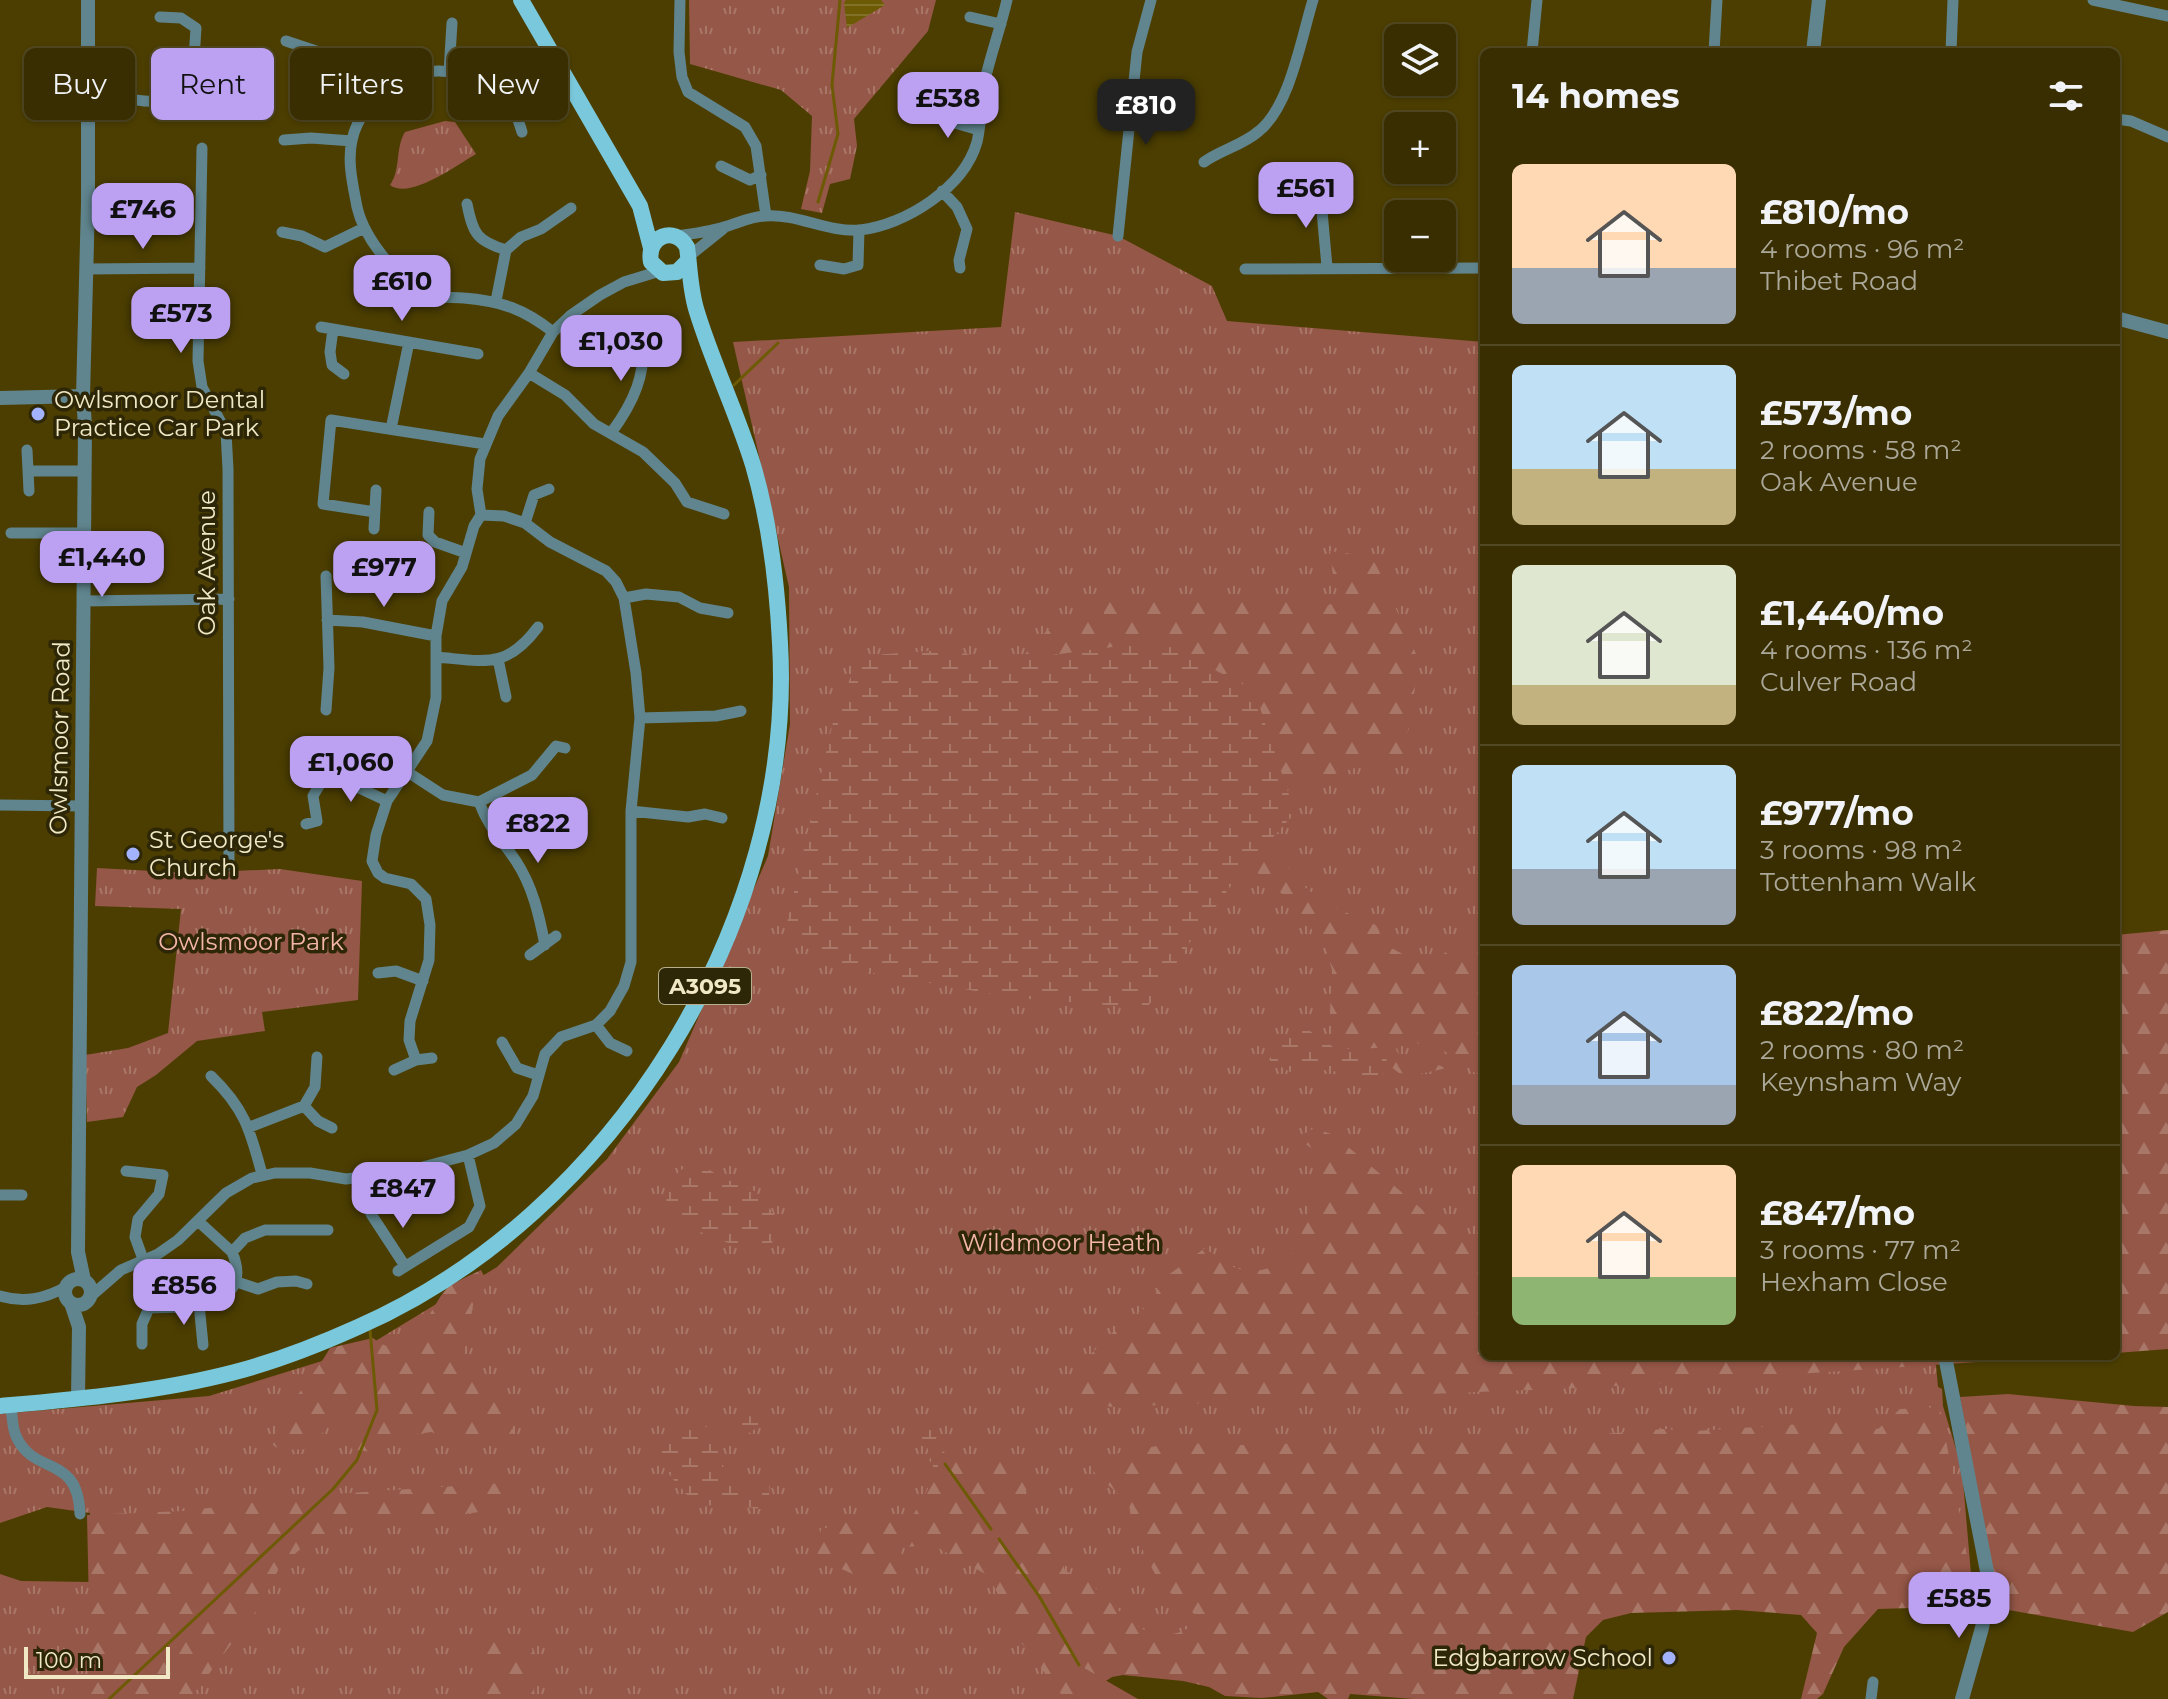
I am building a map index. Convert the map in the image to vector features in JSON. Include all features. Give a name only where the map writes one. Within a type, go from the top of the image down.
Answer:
[{"type":"main road","points":[[521,0],[640,206],[653,265],[663,272],[680,270],[688,260],[686,245],[640,206]]},
{"type":"main road","points":[[650,251],[657,239],[673,235]]},
{"type":"main road","name":"A3095","points":[[6,1405],[198,1380],[272,1361],[362,1326],[426,1290],[511,1231],[587,1160],[644,1088],[687,1021],[724,946],[746,888],[768,798],[780,688],[775,581],[761,499],[738,418],[696,309],[688,260]]},
{"type":"main road","name":"A3095","points":[[663,272],[696,309]]},
{"type":"street","name":"Owlsmoor Road","points":[[87,48],[88,0]]},
{"type":"street","points":[[680,0],[682,77],[688,92],[745,127],[756,146],[766,216]]},
{"type":"street","points":[[688,260],[727,227],[744,219],[784,216],[829,227],[859,230],[894,222],[942,191],[959,176],[976,145],[985,77],[1007,0]]},
{"type":"street","points":[[1118,236],[1137,52],[1151,0]]},
{"type":"street","points":[[1204,162],[1256,134],[1272,120],[1288,82],[1313,0]]},
{"type":"street","points":[[1532,48],[1537,0]]},
{"type":"street","points":[[1714,48],[1717,0]]},
{"type":"street","points":[[1813,48],[1819,0]]},
{"type":"street","points":[[1951,48],[1953,0]]},
{"type":"street","points":[[2093,0],[2168,16]]},
{"type":"street","points":[[135,100],[153,104],[172,100],[193,74],[196,28],[181,18],[160,17]]},
{"type":"street","points":[[970,17],[1001,24]]},
{"type":"street","points":[[450,48],[452,23]]},
{"type":"street","points":[[286,41],[307,48]]},
{"type":"street","points":[[927,115],[979,130]]},
{"type":"street","name":"Owlsmoor Road","points":[[85,1281],[79,1262],[79,1238],[87,120]]},
{"type":"street","points":[[359,120],[349,159],[361,223],[388,263],[412,284],[433,296],[496,301],[532,314],[553,332]]},
{"type":"street","points":[[519,120],[522,132]]},
{"type":"street","points":[[2120,120],[2168,137]]},
{"type":"street","points":[[284,140],[328,138],[352,141]]},
{"type":"street","name":"Oak Avenue","points":[[202,148],[198,361],[202,387],[226,432],[229,865]]},
{"type":"street","points":[[721,166],[750,180],[761,175]]},
{"type":"street","points":[[1320,189],[1327,267]]},
{"type":"street","points":[[942,191],[957,207],[967,229],[960,268]]},
{"type":"street","points":[[467,204],[477,236],[487,244],[506,250]]},
{"type":"street","points":[[496,301],[506,250],[521,237],[541,229],[571,208]]},
{"type":"street","points":[[673,235],[727,227]]},
{"type":"street","points":[[282,232],[302,236],[325,247],[364,228]]},
{"type":"street","points":[[820,265],[844,269],[858,265],[859,230]]},
{"type":"street","points":[[624,282],[650,251]]},
{"type":"street","points":[[86,269],[200,268]]},
{"type":"street","points":[[1245,269],[1480,268]]},
{"type":"street","points":[[416,1060],[409,1040],[410,1021],[423,981],[429,948],[430,925],[426,899],[411,884],[385,878],[378,873],[372,861],[376,835],[387,801],[427,741],[436,698],[436,636],[442,601],[462,567],[474,526],[481,515],[477,476],[485,444],[498,416],[553,332],[571,315],[624,282],[663,272]]},
{"type":"street","points":[[2120,319],[2168,332]]},
{"type":"street","points":[[344,374],[332,365],[327,328],[478,354]]},
{"type":"street","points":[[611,433],[636,393],[642,374],[643,336]]},
{"type":"street","points":[[391,429],[409,342]]},
{"type":"street","points":[[529,373],[565,395],[594,424],[643,452],[661,468],[687,502],[724,514]]},
{"type":"street","points":[[0,398],[83,396]]},
{"type":"street","points":[[375,512],[323,504],[331,420],[485,444]]},
{"type":"street","points":[[27,450],[29,491]]},
{"type":"street","points":[[28,471],[84,471]]},
{"type":"street","points":[[525,523],[534,495],[549,489]]},
{"type":"street","points":[[374,529],[376,490]]},
{"type":"street","points":[[429,512],[428,535],[435,542],[466,553]]},
{"type":"street","points":[[69,1294],[79,1306],[109,1279],[178,1240],[226,1193],[262,1174],[310,1173],[346,1179],[404,1172],[468,1155],[494,1143],[516,1124],[533,1096],[545,1054],[561,1037],[596,1025],[610,1011],[624,986],[631,962],[631,811],[640,718],[624,598],[606,571],[550,542],[525,523],[504,516],[481,515]]},
{"type":"street","points":[[11,533],[84,533]]},
{"type":"street","points":[[326,576],[329,678],[326,710]]},
{"type":"street","points":[[624,598],[646,594],[679,597],[700,608],[728,613]]},
{"type":"street","points":[[83,601],[229,599]]},
{"type":"street","points":[[327,620],[363,622],[436,636]]},
{"type":"street","points":[[436,657],[489,661],[510,656],[524,646],[538,627]]},
{"type":"street","points":[[498,659],[506,697]]},
{"type":"street","points":[[640,718],[716,716],[741,711]]},
{"type":"street","points":[[406,771],[443,795],[479,802],[532,775],[556,746],[565,748]]},
{"type":"street","points":[[306,824],[317,821],[313,796],[324,770],[387,801]]},
{"type":"street","points":[[479,802],[488,824],[517,862],[537,904],[545,945]]},
{"type":"street","points":[[0,805],[82,806]]},
{"type":"street","points":[[631,811],[688,817],[705,814],[722,818]]},
{"type":"street","points":[[530,955],[556,936]]},
{"type":"street","points":[[378,973],[396,971],[423,981]]},
{"type":"street","points":[[596,1025],[610,1043],[627,1051]]},
{"type":"street","points":[[502,1042],[517,1068],[538,1075]]},
{"type":"street","points":[[250,1127],[304,1106],[315,1087],[317,1057]]},
{"type":"street","points":[[394,1070],[416,1060],[432,1058]]},
{"type":"street","points":[[211,1076],[230,1095],[250,1127],[262,1174]]},
{"type":"street","points":[[304,1106],[318,1121],[332,1128]]},
{"type":"street","points":[[371,1214],[402,1269],[469,1227],[480,1206],[468,1155]]},
{"type":"street","points":[[126,1171],[163,1175],[159,1194],[138,1219],[135,1237],[143,1259]]},
{"type":"street","points":[[0,1195],[22,1195]]},
{"type":"street","points":[[142,1344],[142,1324],[149,1308],[199,1304],[226,1296],[237,1282],[238,1268],[232,1252],[198,1221]]},
{"type":"street","points":[[232,1252],[245,1238],[265,1230],[328,1230]]},
{"type":"street","name":"Owlsmoor Road","points":[[69,1294],[79,1238]]},
{"type":"street","points":[[78,1398],[79,1327],[69,1294],[75,1279],[109,1279]]},
{"type":"street","points":[[79,1327],[90,1298],[91,1288],[85,1281]]},
{"type":"street","points":[[237,1282],[258,1289],[277,1282],[307,1284]]},
{"type":"street","points":[[0,1296],[20,1300],[69,1294]]},
{"type":"street","points":[[199,1304],[203,1345]]},
{"type":"street","points":[[1946,1360],[1986,1566],[1989,1597],[1962,1699]]},
{"type":"street","points":[[6,1405],[16,1436],[34,1458],[72,1480],[79,1497],[80,1514]]},
{"type":"street","points":[[1871,1699],[1873,1682]]},
{"type":"green space","points":[[689,0],[936,0],[928,31],[854,119],[857,146],[850,179],[830,184],[822,213],[801,209],[810,171],[812,116],[781,90],[690,64]]},
{"type":"green space","points":[[445,121],[455,122],[476,154],[421,185],[399,188],[390,185],[396,173],[405,132]]},
{"type":"green space","name":"Wildmoor Heath","points":[[1015,212],[1118,236],[1212,286],[1227,321],[1480,342],[1480,1360],[1936,1365],[1938,1387],[1942,1389],[1943,1406],[1962,1469],[1974,1609],[1779,1602],[1538,1586],[1529,1699],[1079,1665],[1076,1699],[0,1699],[0,1574],[21,1581],[90,1582],[90,1513],[47,1507],[0,1523],[0,1414],[209,1396],[364,1348],[497,1267],[607,1159],[679,1062],[768,856],[790,724],[789,587],[733,342],[1001,327]]},
{"type":"green space","points":[[1330,551],[1373,557],[1416,654],[1416,682],[1404,754],[1296,785],[1257,806],[1249,833],[1288,868],[1295,879],[1326,904],[1378,926],[1382,943],[1427,967],[1480,925],[1480,1078],[1456,1057],[1435,1047],[1411,1043],[1398,1043],[1396,1050],[1402,1059],[1422,1060],[1447,1068],[1415,1075],[1399,1073],[1378,1057],[1355,1053],[1352,1044],[1333,1034],[1330,1012],[1332,970],[1325,945],[1280,892],[1218,839],[1024,656],[1041,636],[1054,627],[1069,622],[1105,620],[1104,613],[1091,605],[1078,605],[1073,597],[1103,592],[1120,580],[1124,595],[1204,601],[1266,597],[1320,609],[1342,599],[1334,584]]},
{"type":"green space","points":[[1158,641],[1254,690],[1295,813],[1241,872],[1147,1008],[1015,998],[844,968],[784,936],[833,722],[859,656],[943,650],[1006,661]]},
{"type":"green space","name":"Owlsmoor Park","points":[[97,868],[190,873],[280,869],[362,881],[358,1000],[262,1012],[265,1031],[197,1041],[137,1087],[123,1117],[87,1122],[85,1055],[128,1048],[168,1033],[181,909],[95,906]]},
{"type":"green space","points":[[2168,930],[2168,1349],[2120,1353],[2120,935]]},
{"type":"green space","points":[[1304,1027],[1336,1049],[1379,1048],[1390,1065],[1375,1083],[1330,1070],[1290,1072],[1269,1060],[1281,1037]]},
{"type":"green space","points":[[1314,1128],[1334,1135],[1457,1239],[1480,1236],[1480,1360],[2009,1360],[1601,1387],[1112,1407],[1077,1398],[1084,1361],[1119,1326],[1149,1305],[1167,1276],[1205,1248],[1236,1268],[1245,1270],[1264,1269],[1289,1261],[1318,1185],[1317,1152],[1297,1138]]},
{"type":"green space","points":[[693,1160],[721,1177],[755,1191],[780,1221],[772,1243],[741,1248],[668,1219],[665,1184]]},
{"type":"green space","points":[[481,1270],[488,1284],[473,1305],[464,1354],[469,1376],[507,1413],[514,1433],[468,1440],[444,1439],[432,1432],[415,1434],[377,1453],[352,1449],[347,1414],[334,1416],[311,1449],[280,1450],[273,1445],[288,1409],[330,1348],[373,1338],[386,1346],[397,1347],[407,1343],[416,1335],[446,1289]]},
{"type":"green space","points":[[2008,1394],[2168,1407],[2168,1612],[2133,1632],[1997,1608],[1960,1397]]},
{"type":"green space","points":[[1940,1407],[1976,1606],[1878,1609],[1844,1647],[1823,1694],[1817,1699],[1801,1699],[1817,1633],[1801,1615],[1737,1610],[1631,1613],[1603,1620],[1586,1637],[1573,1699],[1413,1699],[1350,1694],[1348,1699],[1328,1699],[1318,1692],[1262,1698],[1225,1696],[1209,1687],[1183,1681],[1123,1675],[1112,1677],[1090,1691],[1088,1699],[1065,1699],[1020,1641],[989,1576],[931,1544],[901,1548],[902,1577],[864,1579],[817,1558],[821,1529],[845,1523],[910,1522],[939,1462],[954,1455],[996,1463],[1001,1459],[1025,1469],[1027,1506],[1037,1520],[1050,1528],[1059,1546],[1065,1571],[1088,1582],[1146,1631],[1160,1635],[1174,1634],[1190,1627],[1194,1614],[1184,1602],[1169,1592],[1155,1574],[1133,1531],[1129,1504],[1093,1471],[1093,1462],[1100,1457],[1190,1443],[1268,1446],[1316,1440],[1490,1442],[1554,1439],[1585,1433],[1664,1429],[1694,1431],[1818,1423],[1843,1418],[1878,1429],[1900,1409]]},
{"type":"green space","points":[[750,1416],[762,1423],[750,1433],[735,1427],[712,1436],[721,1446],[725,1480],[741,1491],[757,1494],[767,1469],[777,1474],[770,1482],[768,1510],[720,1503],[699,1508],[654,1453],[667,1434],[689,1421],[720,1428]]},
{"type":"green space","points":[[932,1427],[938,1435],[935,1440],[942,1451],[950,1456],[945,1464],[935,1469],[924,1442],[916,1436],[923,1429]]},
{"type":"green space","points":[[501,1483],[516,1498],[506,1509],[402,1521],[370,1516],[308,1543],[280,1566],[262,1603],[190,1699],[91,1699],[87,1515],[184,1511],[304,1496]]},
{"type":"green space","points":[[502,1631],[530,1641],[534,1657],[533,1699],[482,1699],[482,1649],[485,1641]]},
{"type":"green space","points":[[1079,1665],[1138,1699],[1076,1699]]},
{"type":"shaded area","points":[[846,0],[881,0],[885,5],[847,28]]},
{"type":"waterway","points":[[818,202],[838,134],[832,85],[840,0]]},
{"type":"waterway","points":[[734,385],[778,343]]},
{"type":"waterway","points":[[109,1699],[333,1489],[357,1460],[377,1410],[370,1330]]},
{"type":"waterway","points":[[945,1464],[991,1529]]},
{"type":"waterway","points":[[999,1539],[1039,1596],[1079,1665]]},
{"type":"place","name":"Owlsmoor Dental Practice Car Park","points":[[38,414]]},
{"type":"place","name":"St George's Church","points":[[133,854]]},
{"type":"place","name":"Edgbarrow School","points":[[1669,1658]]}]
